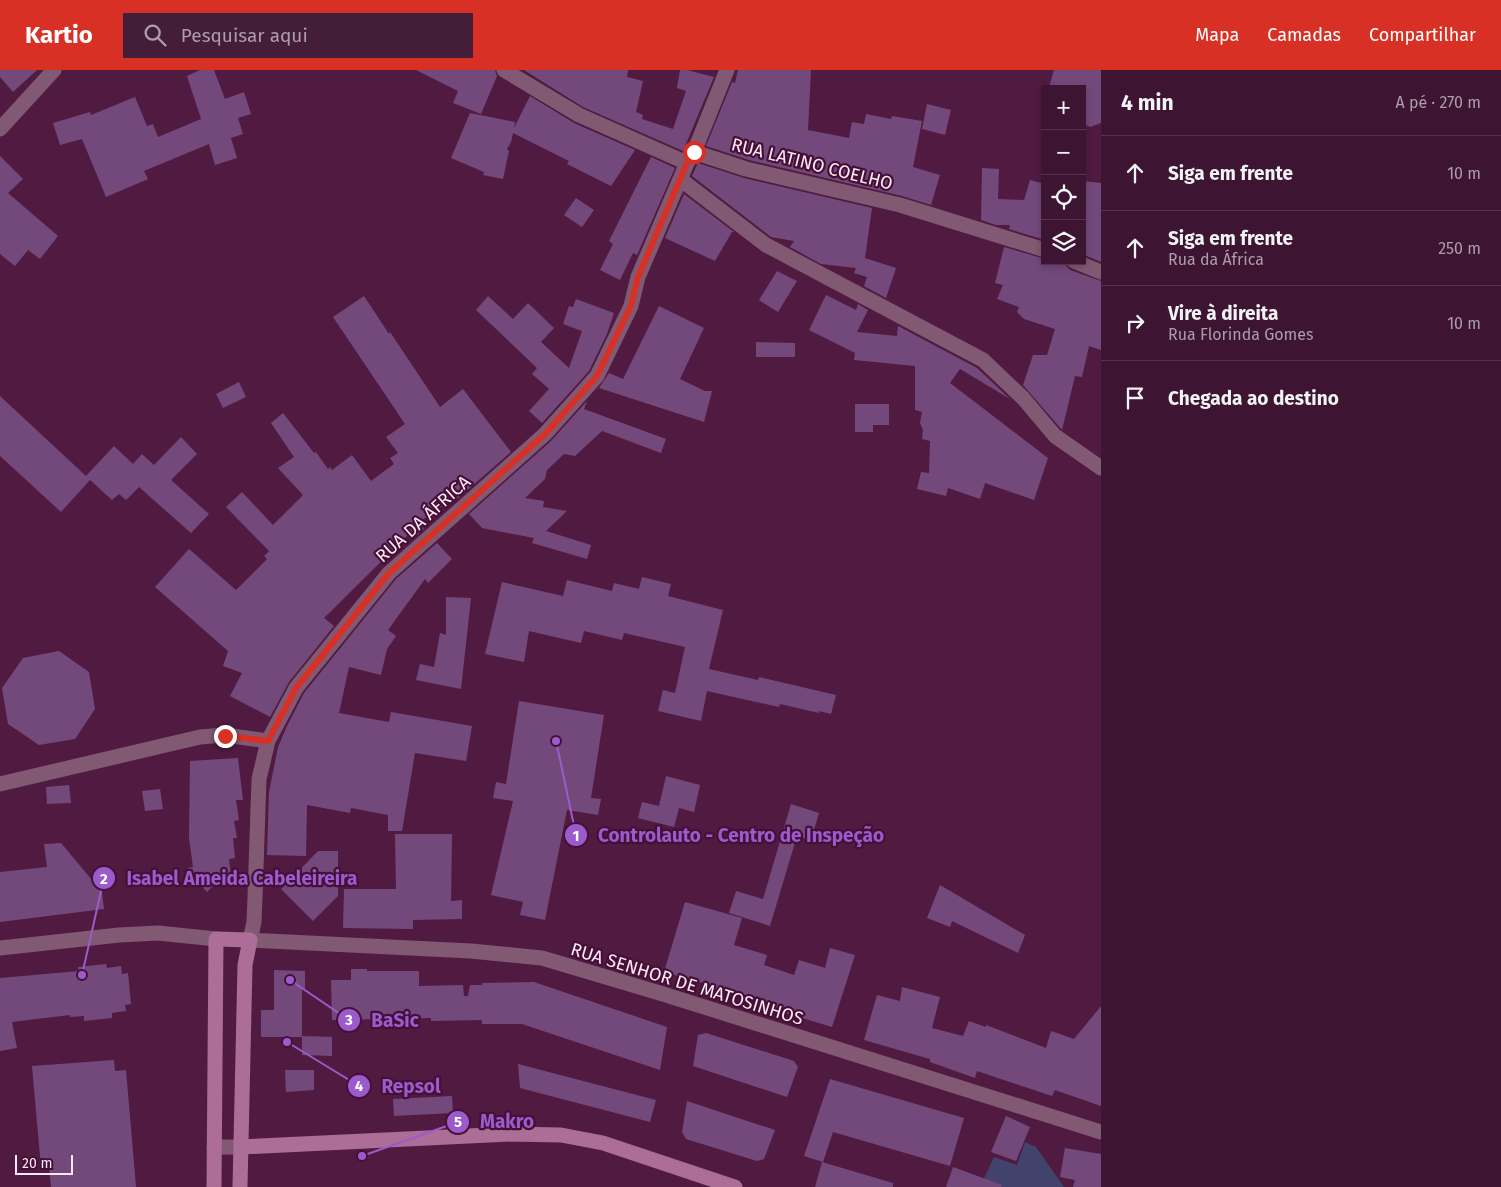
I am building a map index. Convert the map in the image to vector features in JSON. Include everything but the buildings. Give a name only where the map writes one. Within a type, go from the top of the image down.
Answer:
[{"type":"main road","points":[[214,1187],[216,939],[250,940],[245,965],[240,1187]]},
{"type":"main road","points":[[241,1147],[511,1134],[561,1135],[603,1143],[735,1187]]},
{"type":"street","points":[[0,129],[54,70]]},
{"type":"street","name":"RUA LATINO COELHO","points":[[504,70],[579,115],[690,157],[900,206],[1041,249]]},
{"type":"street","name":"RUA DA ÁFRICA","points":[[250,940],[254,922],[259,779],[268,741],[296,688],[389,573],[545,434],[597,376],[631,306],[638,277],[727,70]]},
{"type":"street","points":[[680,180],[766,245],[983,360],[1023,398],[1055,436],[1101,468]]},
{"type":"street","points":[[1084,265],[1101,272]]},
{"type":"street","points":[[0,784],[200,737],[225,736],[268,741]]},
{"type":"street","points":[[0,948],[119,935],[158,933],[216,939]]},
{"type":"street","name":"RUA SENHOR DE MATOSINHOS","points":[[250,940],[471,951],[542,958],[664,994],[1101,1132]]},
{"type":"street","points":[[214,1147],[241,1147]]},
{"type":"shaded area","points":[[1025,1142],[1036,1147],[1064,1187],[980,1187],[994,1157],[1017,1165]]},
{"type":"place","name":"Controlauto - Centro de Inspeção","points":[[556,741]]},
{"type":"place","name":"Isabel Ameida Cabeleireira","points":[[82,975]]},
{"type":"place","name":"BaSic","points":[[290,980]]},
{"type":"place","name":"Repsol","points":[[287,1042]]},
{"type":"place","name":"Makro","points":[[362,1156]]},
{"type":"route","points":[[225,736],[268,741],[296,688],[389,573],[545,434],[597,376],[631,306],[638,277],[687,163],[694,152]]}]
